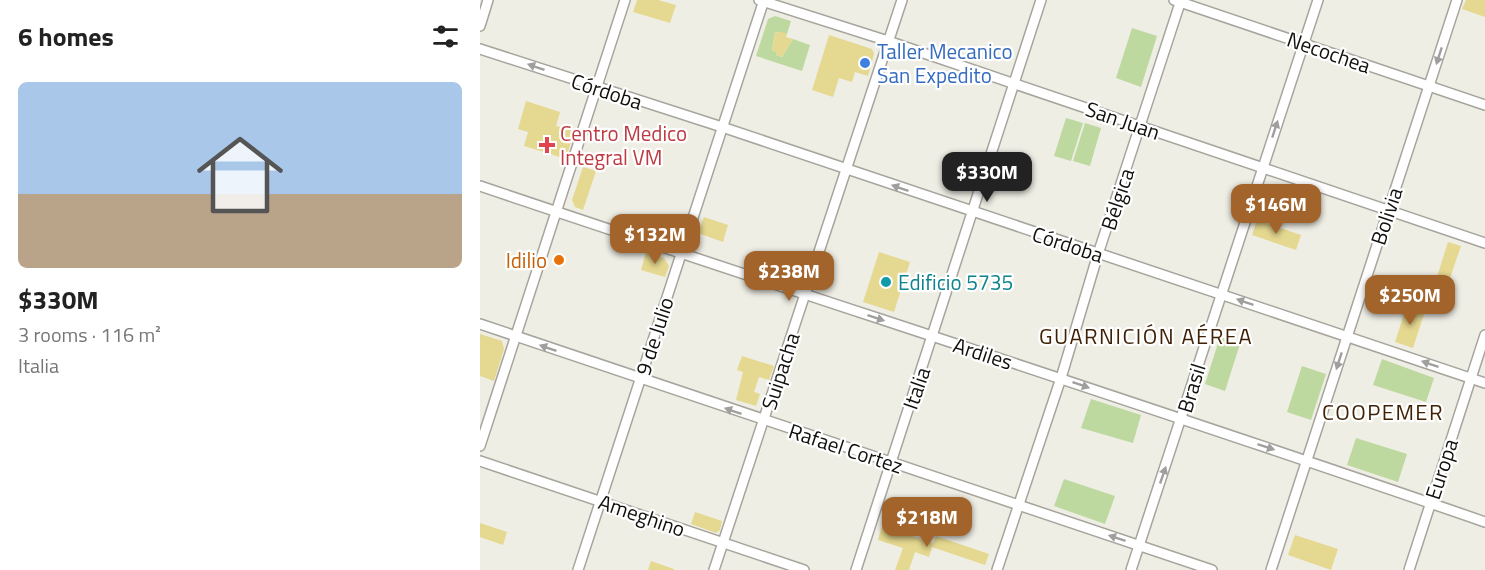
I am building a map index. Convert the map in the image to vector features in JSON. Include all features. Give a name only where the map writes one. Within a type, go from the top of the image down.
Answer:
[{"type":"street","points":[[480,26],[488,0]]},
{"type":"street","points":[[480,446],[625,0]]},
{"type":"street","name":"San Juan","points":[[762,0],[1485,243]]},
{"type":"street","name":"9 de Julio","points":[[578,570],[762,0]]},
{"type":"street","name":"Suipacha","points":[[714,570],[902,0]]},
{"type":"street","name":"Italia","points":[[856,570],[1041,0]]},
{"type":"street","name":"Brasil","points":[[1131,570],[1318,0]]},
{"type":"street","name":"Bolivia","points":[[1271,570],[1457,0]]},
{"type":"street","name":"Necochea","points":[[1179,1],[1485,105]]},
{"type":"street","name":"Bélgica","points":[[997,570],[1061,378],[1179,1]]},
{"type":"street","name":"Córdoba","points":[[480,49],[1485,383]]},
{"type":"street","name":"Ardiles","points":[[480,186],[1061,378],[1485,522]]},
{"type":"street","name":"Rafael Cortez","points":[[480,324],[1212,570]]},
{"type":"street","name":"Europa","points":[[1409,570],[1485,335]]},
{"type":"street","name":"Ameghino","points":[[480,461],[804,570]]},
{"type":"green space","points":[[775,16],[791,21],[787,34],[775,32],[772,50],[777,52],[776,55],[782,57],[793,39],[810,45],[802,71],[756,56],[768,19]]},
{"type":"green space","points":[[1132,28],[1157,36],[1141,87],[1116,78]]},
{"type":"green space","points":[[1066,118],[1083,123],[1071,161],[1054,156]]},
{"type":"green space","points":[[1085,123],[1101,128],[1090,166],[1073,161]]},
{"type":"green space","points":[[1220,337],[1240,344],[1225,391],[1205,384]]},
{"type":"green space","points":[[1382,359],[1434,378],[1426,402],[1373,385]]},
{"type":"green space","points":[[1302,366],[1326,374],[1311,420],[1287,412]]},
{"type":"green space","points":[[1091,399],[1141,415],[1133,443],[1081,428]]},
{"type":"green space","points":[[1356,438],[1407,454],[1398,482],[1347,465]]},
{"type":"green space","points":[[1064,479],[1115,496],[1105,524],[1054,506]]},
{"type":"building","points":[[637,0],[658,0],[676,5],[670,23],[633,12]]},
{"type":"building","points":[[1466,0],[1485,0],[1485,17],[1462,9]]},
{"type":"building","points":[[780,31],[787,34],[786,37],[793,39],[782,57],[776,55],[777,52],[772,50],[775,32],[780,33]]},
{"type":"building","points":[[829,35],[872,49],[874,54],[868,76],[855,72],[852,82],[839,78],[833,97],[812,90]]},
{"type":"building","points":[[526,101],[560,112],[556,126],[574,131],[566,159],[524,146],[528,132],[518,129]]},
{"type":"building","points":[[583,167],[596,171],[583,210],[575,207],[572,200]]},
{"type":"building","points":[[704,217],[728,225],[723,242],[698,233]]},
{"type":"building","points":[[1257,220],[1301,235],[1296,250],[1252,235]]},
{"type":"building","points":[[1448,242],[1461,246],[1447,287],[1435,283]]},
{"type":"building","points":[[646,252],[664,258],[669,266],[665,277],[641,270]]},
{"type":"building","name":"Edificio 5735","points":[[879,252],[910,262],[894,312],[863,302]]},
{"type":"building","points":[[1407,305],[1425,311],[1413,348],[1395,342]]},
{"type":"building","points":[[480,334],[502,341],[504,349],[494,381],[480,376]]},
{"type":"building","points":[[742,356],[774,366],[769,380],[759,377],[754,392],[760,394],[756,406],[736,400],[743,372],[737,370]]},
{"type":"building","points":[[695,512],[722,521],[720,530],[716,533],[691,524]]},
{"type":"building","points":[[480,523],[507,532],[503,545],[480,537]]},
{"type":"building","points":[[882,526],[933,543],[932,546],[936,536],[989,554],[985,565],[932,547],[929,557],[915,552],[909,570],[895,570],[903,548],[878,540]]},
{"type":"building","points":[[1295,535],[1338,549],[1331,570],[1288,555]]},
{"type":"building","points":[[651,561],[674,569],[674,570],[648,570]]},
{"type":"place","name":"Taller Mecanico San Expedito","points":[[865,63]]},
{"type":"place","name":"Centro Medico Integral VM","points":[[547,145]]},
{"type":"place","name":"Idilio","points":[[559,260]]},
{"type":"place","name":"Edificio 5735","points":[[886,282]]},
{"type":"district","name":"GUARNICIÓN AÉREA","points":[[1146,336]]},
{"type":"district","name":"COOPEMER","points":[[1383,412]]}]
